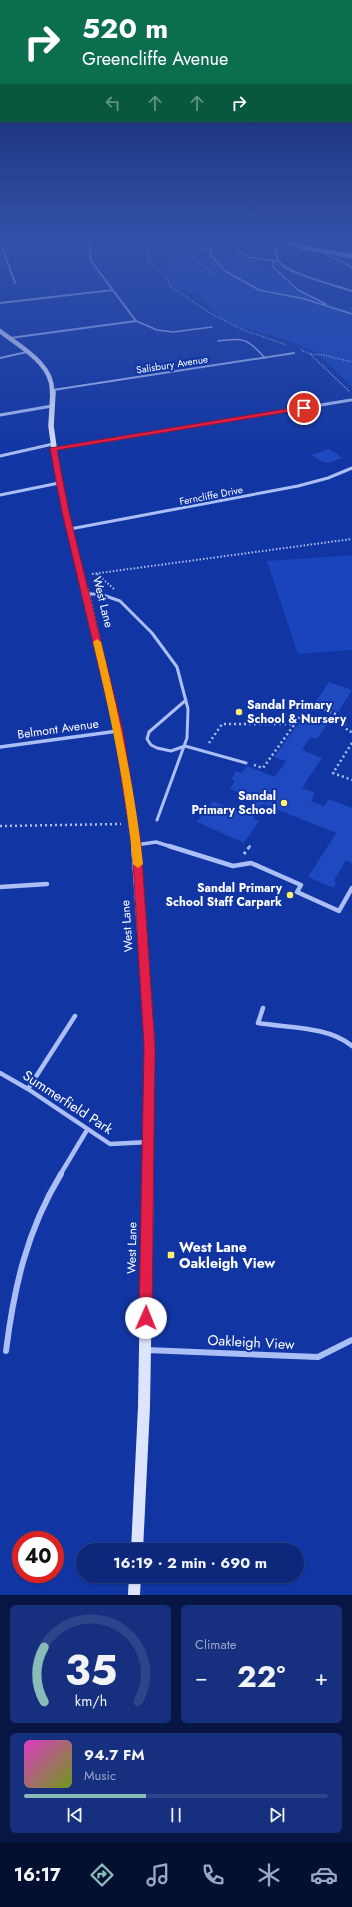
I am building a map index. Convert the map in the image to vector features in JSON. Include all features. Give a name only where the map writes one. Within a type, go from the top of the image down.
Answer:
[{"type":"street","points":[[10,338],[136,321],[130,312]]},
{"type":"street","name":"West Lane","points":[[0,331],[42,364],[53,382],[53,446],[59,483],[118,731],[134,824],[150,1047],[144,1407],[136,1543]]},
{"type":"street","points":[[0,358],[27,352]]},
{"type":"street","name":"Salisbury Avenue","points":[[52,390],[294,353]]},
{"type":"street","points":[[0,456],[53,446],[351,400]]},
{"type":"street","points":[[0,415],[52,406]]},
{"type":"street","name":"Ferncliffe Drive","points":[[70,529],[298,486],[352,468]]},
{"type":"street","points":[[0,495],[59,483]]},
{"type":"street","name":"Belmont Avenue","points":[[0,746],[118,731]]},
{"type":"street","points":[[136,845],[156,842],[233,866],[251,863],[301,886],[297,892],[339,911],[352,888]]},
{"type":"street","points":[[0,887],[47,884]]},
{"type":"street","points":[[263,1008],[258,1023],[336,1035],[348,1041],[352,1046]]},
{"type":"street","points":[[28,1089],[75,1016]]},
{"type":"street","name":"Summerfield Park","points":[[0,1073],[28,1089],[110,1144],[149,1142]]},
{"type":"street","points":[[6,1352],[12,1304],[21,1265],[34,1228],[50,1192],[87,1130]]},
{"type":"street","name":"Oakleigh View","points":[[145,1350],[318,1357],[352,1340]]},
{"type":"street","points":[[134,1595],[135,1583]]},
{"type":"lane","points":[[136,321],[157,330],[172,332],[212,327]]},
{"type":"lane","points":[[218,341],[241,338],[247,339],[265,358]]},
{"type":"lane","points":[[86,594],[100,594],[120,601],[152,633],[177,667],[186,700],[188,719],[186,741],[157,820]]},
{"type":"lane","points":[[186,700],[170,716],[154,726],[147,739],[150,745],[171,751],[185,746],[246,762]]},
{"type":"path","points":[[210,312],[241,329],[289,345]]},
{"type":"path","points":[[299,350],[310,354],[324,355],[352,362]]},
{"type":"path","points":[[310,354],[352,394]]},
{"type":"path","points":[[81,576],[352,539]]},
{"type":"path","points":[[246,762],[263,768],[309,704],[338,715],[348,731],[352,732]]},
{"type":"path","points":[[186,741],[208,746],[222,724],[295,724]]},
{"type":"path","points":[[352,742],[333,773],[352,780]]},
{"type":"path","points":[[0,826],[134,824]]},
{"type":"shaded area","points":[[215,312],[352,312],[352,386],[316,352],[280,338],[239,326],[219,317]]},
{"type":"shaded area","points":[[352,555],[352,650],[298,654],[267,561]]},
{"type":"building","points":[[329,449],[342,458],[328,463],[311,455]]},
{"type":"building","points":[[329,682],[352,690],[338,712],[315,703]]},
{"type":"building","name":"Sandal Primary School","points":[[304,716],[327,724],[317,739],[310,737],[302,750],[322,758],[302,788],[315,793],[311,801],[324,806],[329,799],[352,808],[352,863],[346,860],[334,881],[337,882],[334,888],[308,877],[336,833],[263,804],[253,818],[259,821],[244,843],[197,822],[213,801],[243,814],[254,799],[230,789],[235,781],[231,779],[236,771],[242,773],[247,766],[275,777],[286,761],[274,757]]},
{"type":"slow traffic","points":[[97,642],[118,731],[134,824],[138,864]]},
{"type":"place","name":"Sandal Primary School & Nursery","points":[[239,712]]},
{"type":"place","name":"Sandal Primary School","points":[[284,803]]},
{"type":"place","name":"Sandal Primary School Staff Carpark","points":[[290,895]]},
{"type":"place","name":"West Lane Oakleigh View","points":[[171,1255]]},
{"type":"route","points":[[146,1318],[150,1047],[134,824],[118,731],[65,512],[53,448],[304,408]]}]
